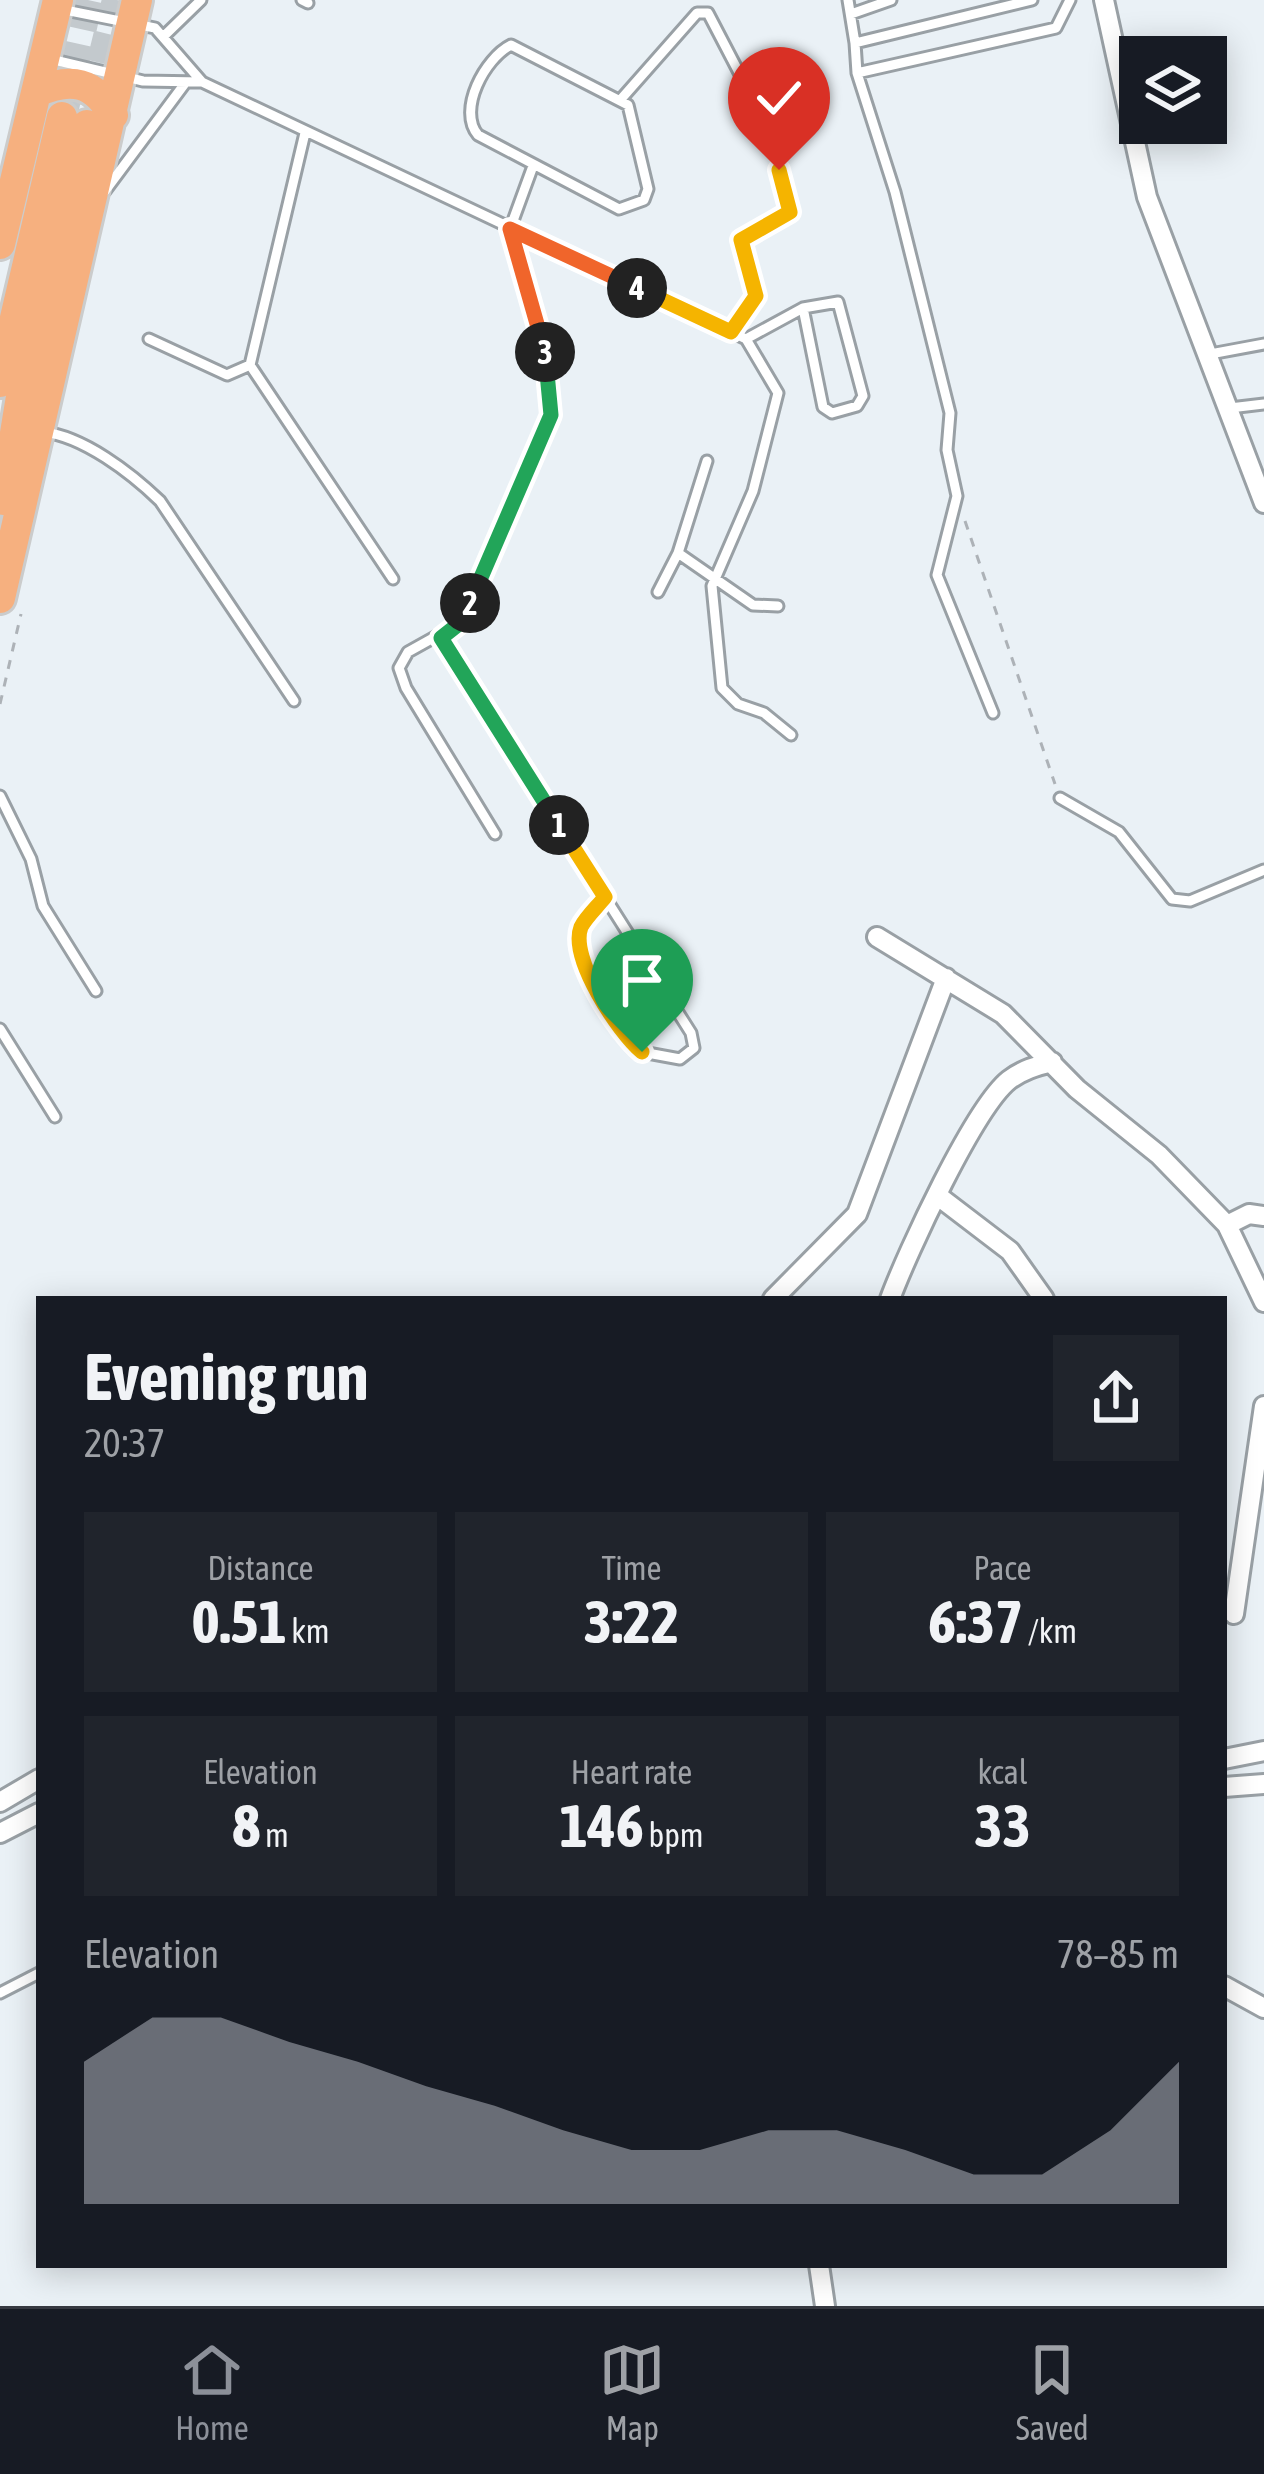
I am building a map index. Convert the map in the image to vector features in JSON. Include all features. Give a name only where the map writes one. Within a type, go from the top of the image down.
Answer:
[{"type":"highway","points":[[0,244],[57,4]]},
{"type":"highway","points":[[0,382],[88,119],[121,76],[135,12]]},
{"type":"highway","points":[[0,524],[29,348],[88,119],[92,87],[73,82],[37,92]]},
{"type":"highway","points":[[12,600],[39,432],[93,203],[88,119]]},
{"type":"street","points":[[1104,0],[1148,197],[1264,502]]},
{"type":"street","points":[[878,937],[1003,1013],[1160,1155],[1227,1225],[1264,1302]]},
{"type":"street","points":[[776,1296],[857,1214],[946,978]]},
{"type":"street","points":[[891,1296],[908,1250],[1006,1082],[1052,1062]]},
{"type":"street","points":[[938,1196],[1010,1251],[1042,1296]]},
{"type":"street","points":[[1227,1225],[1249,1214],[1264,1216]]},
{"type":"street","points":[[1234,1614],[1264,1406]]},
{"type":"street","points":[[1227,1758],[1264,1751]]},
{"type":"street","points":[[0,1802],[36,1781]]},
{"type":"street","points":[[1227,1787],[1264,1784]]},
{"type":"street","points":[[0,1833],[36,1815]]},
{"type":"street","points":[[1227,1988],[1264,2008]]},
{"type":"street","points":[[819,2268],[825,2306]]},
{"type":"lane","points":[[165,35],[201,0]]},
{"type":"lane","points":[[848,0],[856,73],[895,192],[950,413],[947,449],[957,496],[937,575],[993,713]]},
{"type":"lane","points":[[851,14],[891,0]]},
{"type":"lane","points":[[855,43],[1031,0]]},
{"type":"lane","points":[[856,73],[1055,28],[1070,0]]},
{"type":"lane","points":[[57,4],[135,12],[165,35],[202,82],[746,339],[778,393],[753,491],[714,574],[722,688],[738,704],[764,713],[791,735]]},
{"type":"lane","points":[[622,98],[697,13],[708,13],[745,84]]},
{"type":"lane","points":[[511,46],[622,98],[636,119],[648,189],[644,200],[619,209],[533,166],[470,125],[469,104],[500,50],[511,46]]},
{"type":"lane","points":[[45,58],[121,76],[202,82]]},
{"type":"lane","points":[[93,203],[186,82]]},
{"type":"lane","points":[[305,134],[250,365],[393,579]]},
{"type":"lane","points":[[495,833],[406,688],[399,668],[408,652],[441,638],[460,623],[551,415],[552,391],[541,328],[510,229],[533,166]]},
{"type":"lane","points":[[731,332],[756,296],[741,240],[790,212],[779,170]]},
{"type":"lane","points":[[746,339],[803,308],[831,299],[842,307],[863,396],[856,406],[832,412],[823,406],[803,308]]},
{"type":"lane","points":[[148,339],[227,375],[250,365]]},
{"type":"lane","points":[[1205,355],[1264,344]]},
{"type":"lane","points":[[1225,408],[1264,404]]},
{"type":"lane","points":[[39,432],[59,434],[81,446],[160,501],[294,700]]},
{"type":"lane","points":[[658,592],[678,553],[707,461]]},
{"type":"lane","points":[[678,553],[753,604],[778,606]]},
{"type":"lane","points":[[441,638],[605,897],[691,1033],[694,1048],[680,1059],[642,1052],[626,1039],[578,956],[581,928],[605,897]]},
{"type":"lane","points":[[0,796],[5,826],[31,859],[43,906],[96,992]]},
{"type":"lane","points":[[1060,798],[1119,832],[1172,899],[1190,901],[1264,870]]},
{"type":"lane","points":[[0,1029],[55,1117]]},
{"type":"lane","points":[[0,1993],[36,1975]]},
{"type":"path","points":[[957,496],[1060,798]]},
{"type":"path","points":[[0,704],[12,600]]},
{"type":"tunnel","points":[[62,117],[88,0]]},
{"type":"tunnel","points":[[91,107],[117,0]]},
{"type":"route","points":[[642,1052],[626,1039],[578,956],[581,928],[605,897],[441,638],[460,623],[551,415],[552,391],[541,328],[510,229],[731,332],[756,296],[741,240],[790,212],[779,170]]}]
